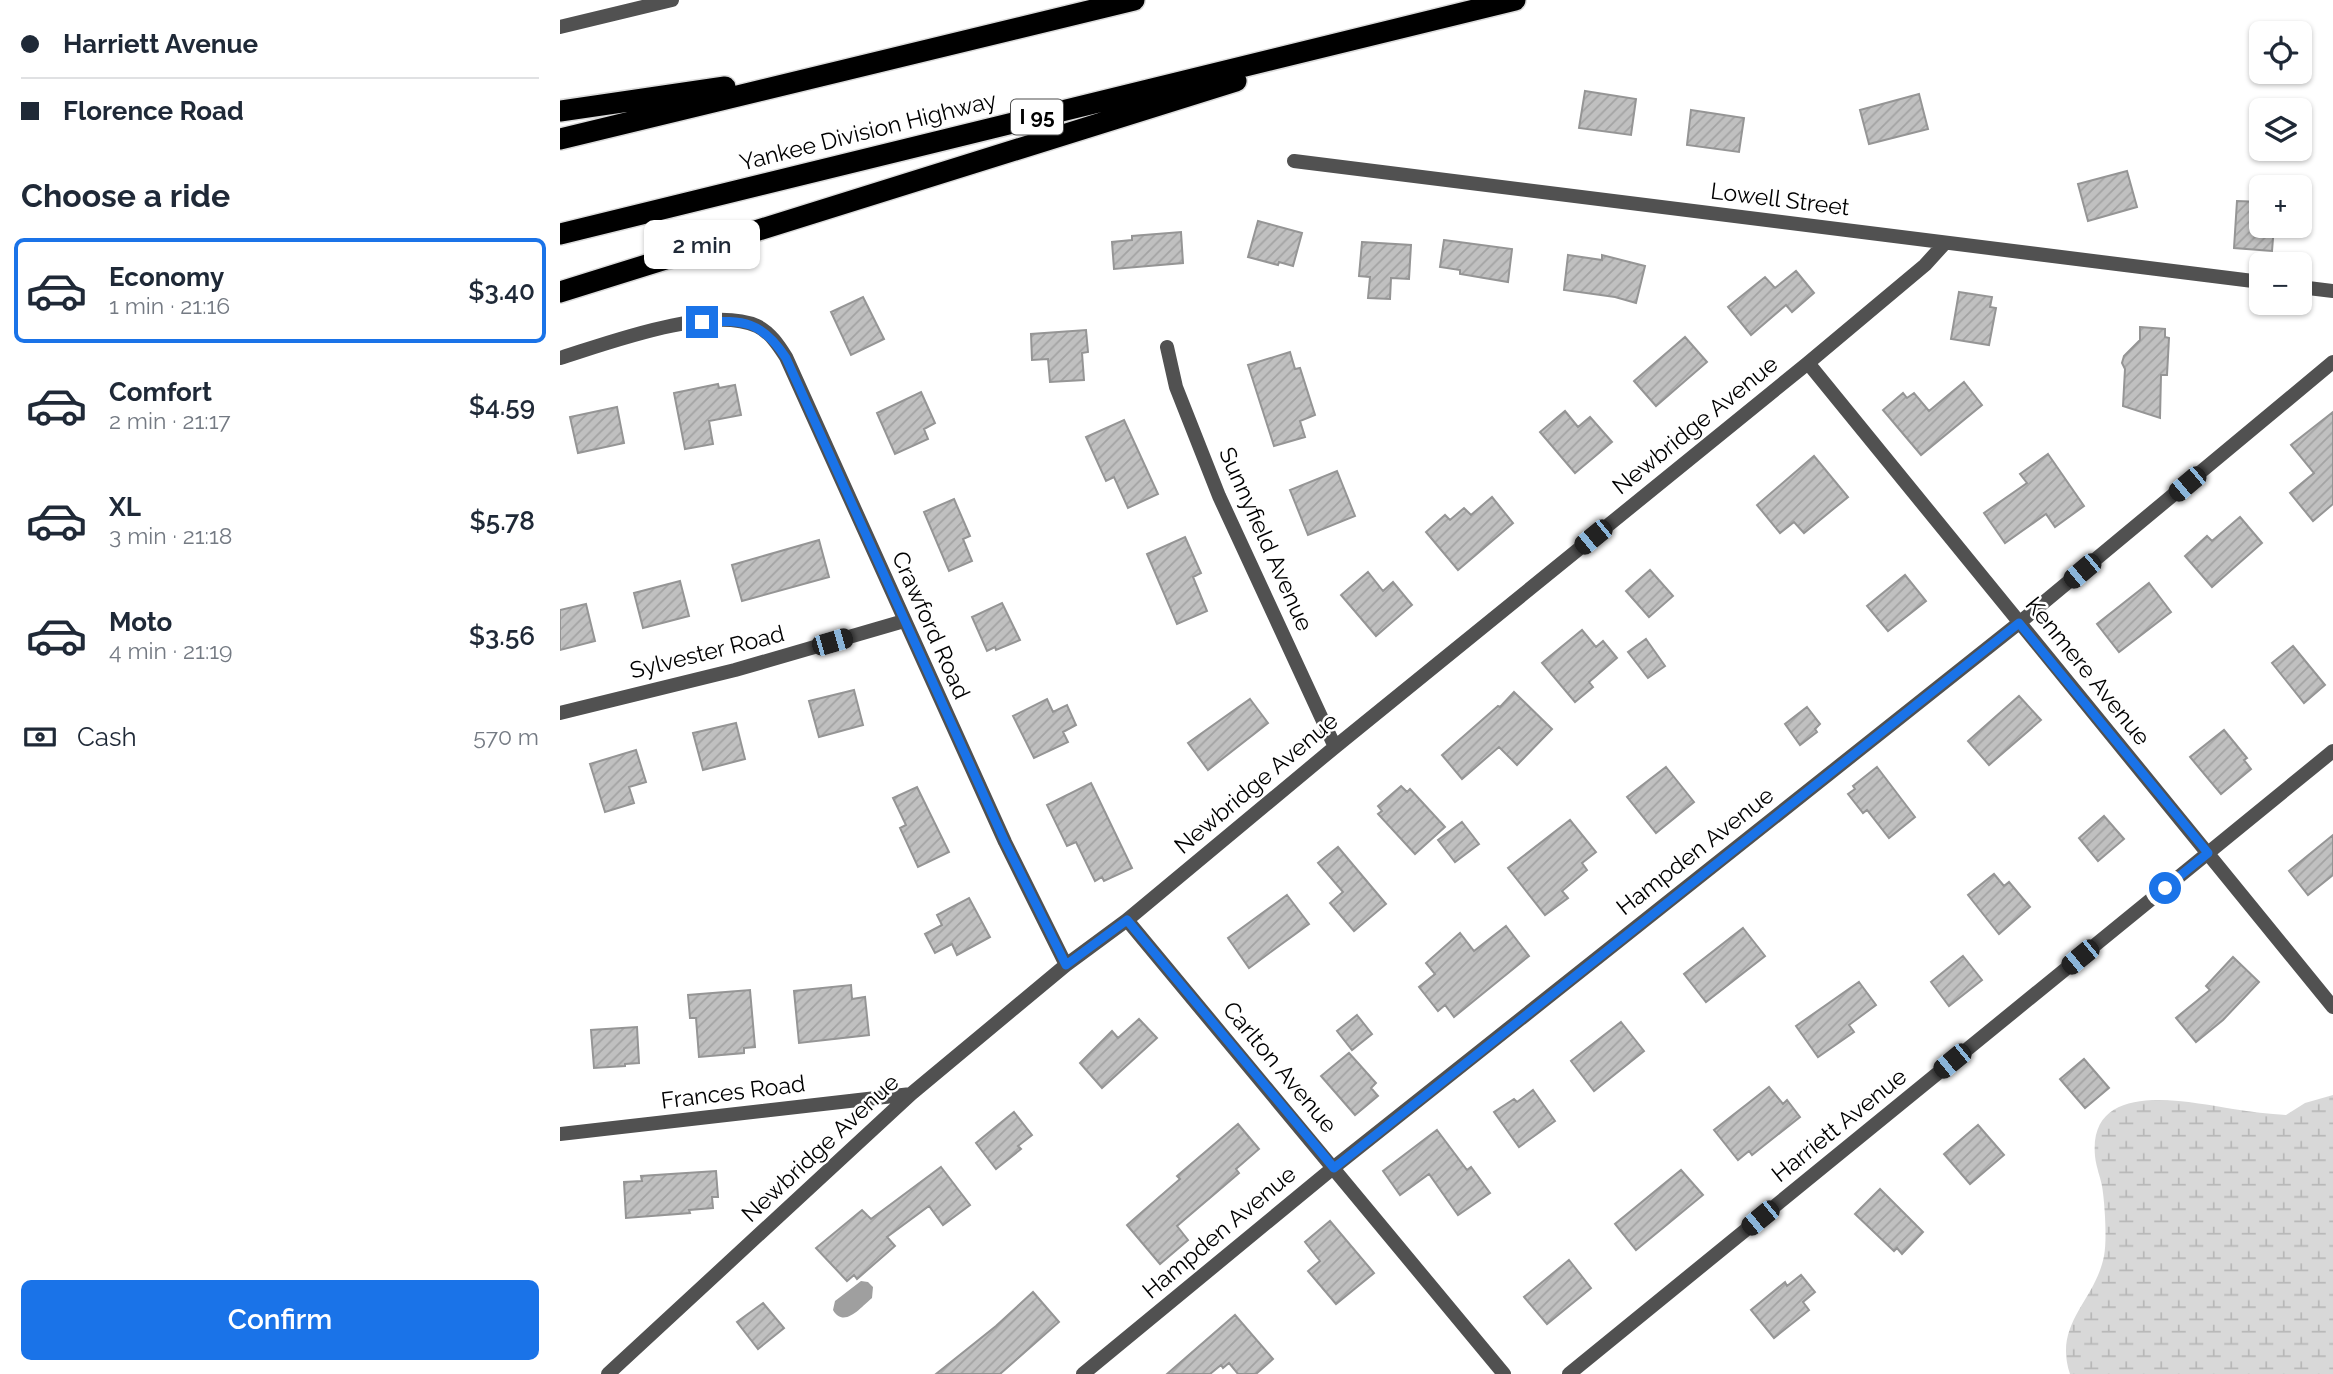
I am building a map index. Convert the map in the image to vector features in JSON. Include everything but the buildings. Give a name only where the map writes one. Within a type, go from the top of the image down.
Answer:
[{"type":"highway","points":[[560,139],[1134,0]]},
{"type":"highway","name":"Yankee Division Highway","points":[[560,234],[1515,0]]},
{"type":"highway","points":[[560,292],[1422,22]]},
{"type":"highway","points":[[560,111],[849,69]]},
{"type":"street","points":[[560,27],[672,0]]},
{"type":"street","name":"Lowell Street","points":[[1294,161],[2249,281]]},
{"type":"street","name":"Newbridge Avenue","points":[[608,1374],[911,1094],[1808,363],[1925,265],[1945,243]]},
{"type":"street","points":[[2312,288],[2333,291]]},
{"type":"street","name":"Crawford Road","points":[[560,358],[682,323],[721,321],[757,326],[776,343],[786,358],[1005,842],[1066,965]]},
{"type":"street","name":"Sunnyfield Avenue","points":[[1167,347],[1176,387],[1219,496],[1335,747]]},
{"type":"street","name":"Hampden Avenue","points":[[1083,1374],[1334,1168],[2019,623],[2333,362]]},
{"type":"street","name":"Kenmere Avenue","points":[[1808,363],[2333,1007]]},
{"type":"street","name":"Sylvester Road","points":[[560,713],[735,670],[904,621]]},
{"type":"street","name":"Harriett Avenue","points":[[1569,1374],[2333,751]]},
{"type":"street","name":"Carlton Avenue","points":[[1127,920],[1504,1374]]},
{"type":"street","name":"Frances Road","points":[[560,1135],[911,1094]]},
{"type":"green space","points":[[2333,1095],[2333,1374],[2070,1374],[2066,1356],[2071,1326],[2092,1287],[2104,1256],[2104,1200],[2095,1156],[2097,1131],[2107,1115],[2124,1105],[2168,1100],[2286,1115],[2305,1103]]},
{"type":"shaded area","points":[[861,1281],[868,1282],[873,1287],[872,1298],[847,1317],[837,1315],[833,1310],[835,1301]]},
{"type":"route","points":[[702,322],[721,321],[757,326],[776,343],[786,358],[1005,842],[1066,965],[1127,920],[1334,1168],[2019,623],[2208,853],[2165,888]]}]
